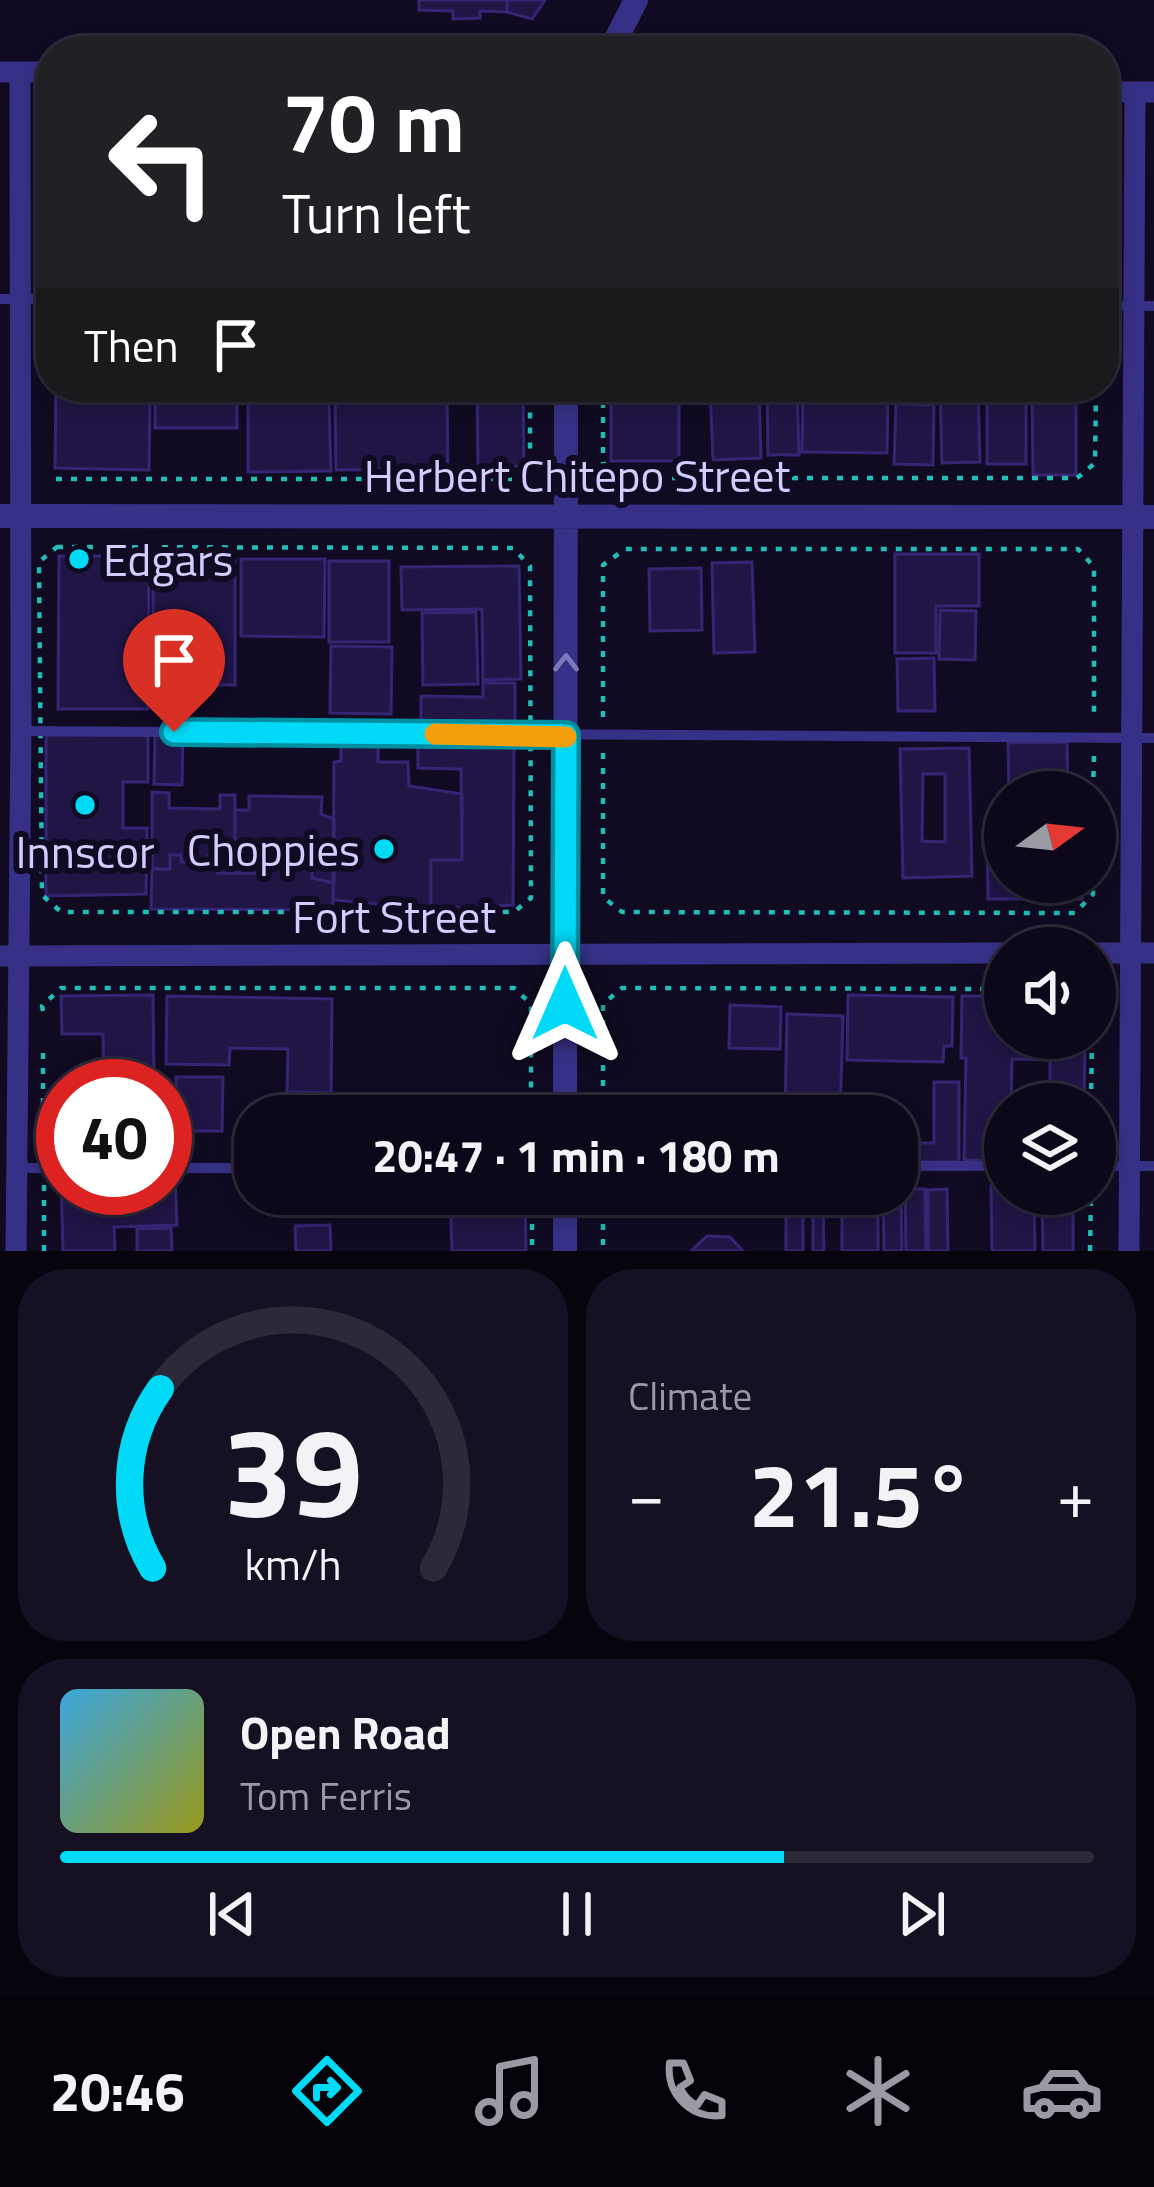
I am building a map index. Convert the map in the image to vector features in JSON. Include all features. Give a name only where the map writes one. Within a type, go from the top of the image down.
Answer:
[{"type":"street","points":[[618,36],[636,0]]},
{"type":"street","points":[[10,72],[10,516],[21,731],[9,956],[16,1251]]},
{"type":"street","points":[[1129,1251],[1130,953],[1143,738],[1145,92]]},
{"type":"street","points":[[566,402],[566,1095]]},
{"type":"street","name":"Herbert Chitepo Street","points":[[10,516],[1143,517]]},
{"type":"street","name":"Fort Street","points":[[9,956],[984,953]]},
{"type":"street","points":[[1116,953],[1154,953]]},
{"type":"street","points":[[565,1251],[566,1215]]},
{"type":"lane","points":[[21,731],[1143,738]]},
{"type":"lane","points":[[918,1166],[984,1166]]},
{"type":"lane","points":[[1116,1166],[1154,1166]]},
{"type":"lane","points":[[14,1168],[36,1168]]},
{"type":"lane","points":[[192,1168],[234,1168]]},
{"type":"path","points":[[56,479],[512,479],[530,464],[530,402]]},
{"type":"path","points":[[603,402],[603,463],[623,478],[1077,478],[1095,463],[1096,402]]},
{"type":"path","points":[[1084,903],[1075,913],[622,912],[603,897],[603,565],[625,549],[1078,549],[1094,567],[1093,771]]},
{"type":"path","points":[[43,1030],[43,1006],[61,988],[514,988],[531,1004],[531,1095]]},
{"type":"path","points":[[603,1095],[603,1004],[622,988],[984,988]]},
{"type":"path","points":[[43,1053],[43,1059]]},
{"type":"path","points":[[44,1215],[44,1251]]},
{"type":"path","points":[[532,1215],[532,1251]]},
{"type":"path","points":[[603,1215],[603,1251]]},
{"type":"path","points":[[1090,1251],[1091,1215]]},
{"type":"building","points":[[419,0],[507,0],[507,12],[480,11],[480,18],[453,19],[453,11],[419,10]]},
{"type":"building","points":[[507,0],[545,0],[532,19],[507,12]]},
{"type":"building","points":[[56,402],[150,402],[149,470],[55,468]]},
{"type":"building","points":[[155,402],[237,402],[237,428],[155,428]]},
{"type":"building","points":[[248,402],[329,402],[331,471],[248,472]]},
{"type":"building","points":[[335,402],[447,402],[448,469],[336,470]]},
{"type":"building","points":[[477,402],[523,402],[524,466],[478,467]]},
{"type":"building","points":[[611,402],[679,402],[679,461],[611,461]]},
{"type":"building","points":[[711,402],[759,402],[761,458],[713,460]]},
{"type":"building","points":[[767,402],[797,402],[799,455],[768,455]]},
{"type":"building","points":[[803,402],[888,402],[887,453],[802,452]]},
{"type":"building","points":[[940,402],[978,402],[980,462],[942,463]]},
{"type":"building","points":[[987,402],[1026,402],[1026,464],[987,464]]},
{"type":"building","points":[[1032,402],[1076,402],[1076,475],[1033,475]]},
{"type":"building","points":[[896,404],[934,405],[933,465],[894,464]]},
{"type":"building","points":[[895,554],[979,554],[979,606],[936,606],[936,653],[895,653]]},
{"type":"building","points":[[59,556],[149,556],[148,709],[58,709]]},
{"type":"building","points":[[153,558],[235,559],[235,685],[153,685]]},
{"type":"building","points":[[241,559],[325,559],[324,637],[241,636]]},
{"type":"building","points":[[329,561],[389,561],[389,642],[329,642]]},
{"type":"building","points":[[752,562],[755,652],[714,653],[712,563]]},
{"type":"building","points":[[519,566],[521,679],[483,680],[482,609],[402,610],[401,567]]},
{"type":"building","points":[[701,568],[702,630],[650,631],[649,569]]},
{"type":"building","points":[[940,610],[976,611],[975,660],[939,659]]},
{"type":"building","points":[[476,612],[478,684],[423,685],[422,613]]},
{"type":"building","points":[[331,646],[392,647],[391,714],[330,713]]},
{"type":"building","points":[[934,658],[935,711],[898,711],[897,659]]},
{"type":"building","points":[[483,683],[515,683],[515,731],[421,730],[421,696],[483,697]]},
{"type":"building","points":[[155,733],[183,733],[182,785],[154,784]]},
{"type":"building","name":"Innscor","points":[[46,735],[148,735],[148,782],[123,782],[123,828],[147,828],[146,894],[46,896]]},
{"type":"building","points":[[341,740],[378,740],[378,762],[408,762],[409,786],[462,794],[462,860],[431,860],[431,909],[333,900],[334,762],[341,761]]},
{"type":"building","points":[[1067,742],[1068,771],[1009,771],[1008,743]]},
{"type":"building","points":[[418,744],[514,745],[513,905],[431,909],[431,860],[462,860],[461,769],[418,768]]},
{"type":"building","points":[[969,748],[972,876],[903,878],[900,749]],"holes":[[[923,774],[945,774],[945,842],[922,841]]]},
{"type":"building","points":[[152,792],[169,793],[169,808],[220,809],[220,795],[235,795],[235,873],[218,873],[218,856],[208,856],[208,862],[181,862],[181,855],[170,855],[170,869],[152,869]]},
{"type":"building","points":[[249,796],[322,797],[321,814],[334,819],[334,883],[312,878],[312,855],[304,855],[304,862],[268,862],[268,853],[260,853],[260,873],[235,873],[235,810],[249,810]]},
{"type":"building","points":[[260,853],[268,853],[268,862],[304,862],[304,855],[312,855],[312,878],[334,883],[332,910],[151,909],[152,869],[170,869],[170,855],[181,855],[181,862],[208,862],[208,856],[218,856],[218,873],[260,873]]},
{"type":"building","points":[[153,995],[154,1059],[103,1059],[103,1034],[62,1034],[61,996]]},
{"type":"building","points":[[848,995],[953,997],[952,1046],[944,1046],[943,1062],[847,1060]]},
{"type":"building","points":[[167,996],[332,999],[331,1093],[287,1092],[288,1049],[230,1048],[229,1065],[166,1059]]},
{"type":"building","points":[[962,996],[984,996],[984,1059],[1012,1059],[1011,1083],[984,1083],[984,1160],[964,1160],[966,1058],[961,1058]]},
{"type":"building","points":[[730,1005],[781,1007],[780,1049],[729,1048]]},
{"type":"building","points":[[787,1014],[843,1016],[841,1095],[785,1095]]},
{"type":"building","points":[[1012,1059],[1085,1059],[1084,1083],[1050,1083],[1050,1060]]},
{"type":"building","points":[[192,1077],[223,1077],[222,1131],[192,1131]]},
{"type":"building","points":[[934,1082],[959,1082],[959,1162],[918,1162],[918,1143],[934,1143]]},
{"type":"building","points":[[918,1189],[925,1189],[926,1251],[906,1251],[905,1215],[918,1215]]},
{"type":"building","points":[[947,1189],[948,1251],[928,1251],[928,1190]]},
{"type":"building","points":[[62,1215],[177,1215],[177,1225],[114,1227],[115,1251],[63,1251]]},
{"type":"building","points":[[451,1215],[525,1215],[526,1251],[452,1251]]},
{"type":"building","points":[[786,1215],[803,1215],[803,1251],[786,1251]]},
{"type":"building","points":[[813,1215],[823,1215],[824,1251],[813,1251]]},
{"type":"building","points":[[842,1215],[878,1215],[878,1251],[842,1251]]},
{"type":"building","points":[[883,1215],[901,1215],[902,1251],[884,1251]]},
{"type":"building","points":[[991,1215],[1034,1215],[1035,1251],[992,1251]]},
{"type":"building","points":[[1042,1215],[1073,1215],[1073,1251],[1043,1251]]},
{"type":"building","points":[[330,1225],[331,1251],[296,1251],[295,1226]]},
{"type":"building","points":[[171,1228],[172,1251],[137,1251],[137,1229]]},
{"type":"building","points":[[707,1236],[730,1237],[743,1251],[691,1251]]},
{"type":"slow traffic","points":[[435,734],[566,737]]},
{"type":"place","name":"Edgars","points":[[79,559]]},
{"type":"place","name":"Innscor","points":[[85,805]]},
{"type":"place","name":"Choppies","points":[[384,849]]},
{"type":"route","points":[[174,732],[566,735],[565,1004]]}]
